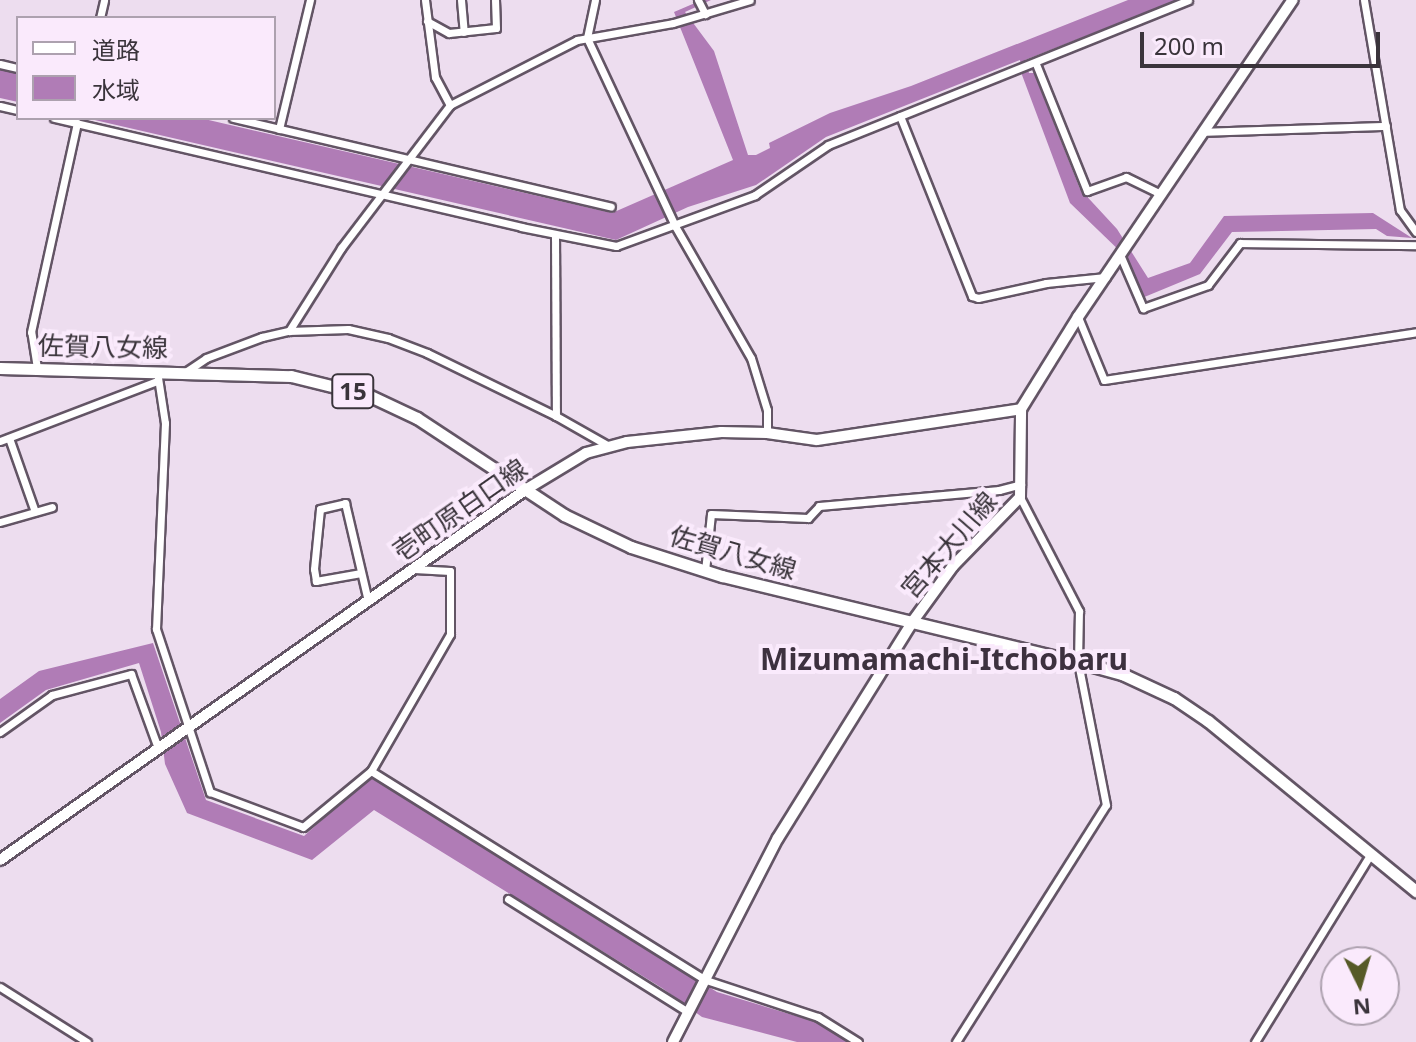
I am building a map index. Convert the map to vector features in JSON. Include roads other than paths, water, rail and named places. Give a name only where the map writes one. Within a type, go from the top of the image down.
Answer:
[{"type":"main road","points":[[1021,409],[1078,317],[1293,0]]},
{"type":"main road","name":"佐賀八女線","points":[[0,368],[157,375],[187,371],[291,376],[368,395],[417,418],[564,515],[631,547],[705,571],[1122,674],[1174,698],[1208,721],[1416,891]]},
{"type":"main road","name":"壱町原白口線","points":[[0,860],[525,490],[586,453],[607,445],[721,432],[767,433],[817,440],[1021,409]]},
{"type":"main road","name":"宮本大川線","points":[[673,1042],[802,797],[913,621],[953,566],[1020,497],[1021,409]]},
{"type":"street","points":[[279,129],[310,0]]},
{"type":"street","points":[[425,0],[435,77],[450,105]]},
{"type":"street","points":[[461,0],[464,32]]},
{"type":"street","points":[[427,21],[445,32],[498,27],[495,0]]},
{"type":"street","points":[[595,0],[587,38],[674,223],[751,358],[767,410],[767,433]]},
{"type":"street","points":[[698,0],[705,14]]},
{"type":"street","points":[[289,331],[341,248],[450,105],[587,38],[673,23],[750,0]]},
{"type":"street","points":[[63,120],[555,235],[616,246],[755,195],[828,145],[1036,64],[1188,0]]},
{"type":"street","points":[[1364,0],[1400,210],[1416,232]]},
{"type":"street","points":[[1036,64],[1087,191],[1126,177],[1161,194]]},
{"type":"street","points":[[900,116],[972,296],[978,298],[1059,281],[1106,277]]},
{"type":"street","points":[[241,120],[611,207]]},
{"type":"street","points":[[37,368],[31,332],[77,123]]},
{"type":"street","points":[[1202,132],[1386,126]]},
{"type":"street","points":[[555,235],[556,416]]},
{"type":"street","points":[[1121,257],[1143,308],[1208,285],[1240,243],[1416,245]]},
{"type":"street","points":[[1078,317],[1104,380],[1416,332]]},
{"type":"street","points":[[187,371],[206,358],[241,344],[289,331],[348,329],[388,338],[427,353],[556,416],[607,445]]},
{"type":"street","points":[[35,512],[4,439],[157,375],[165,423],[156,629],[187,728],[210,792],[303,827],[371,771],[450,634],[450,571],[412,569]]},
{"type":"street","points":[[705,571],[711,514],[808,518],[819,506],[999,490],[1021,484]]},
{"type":"street","points":[[956,1042],[1106,805],[1078,662],[1079,611],[1020,497]]},
{"type":"street","points":[[361,573],[316,581],[314,560],[320,509],[345,503],[368,601]]},
{"type":"street","points":[[0,522],[52,507]]},
{"type":"street","points":[[0,732],[52,695],[131,674],[161,746]]},
{"type":"street","points":[[371,771],[704,982],[818,1017],[858,1042]]},
{"type":"street","points":[[1255,1042],[1370,855]]},
{"type":"street","points":[[508,899],[689,1010]]},
{"type":"street","points":[[0,987],[87,1042]]},
{"type":"water","points":[[702,0],[711,0],[685,12],[714,51],[748,155],[756,155],[770,148],[769,143],[830,113],[911,86],[1128,0],[1177,0],[1025,60],[1029,73],[1034,73],[1080,189],[1117,229],[1148,278],[1190,263],[1224,216],[1373,213],[1412,238],[1387,236],[1376,229],[1232,232],[1200,274],[1142,298],[1126,257],[1070,203],[1022,75],[1020,60],[826,137],[756,185],[688,207],[616,240],[95,120],[209,120],[612,213],[733,160],[674,12]]},
{"type":"water","points":[[0,69],[16,73],[16,102],[0,98]]},
{"type":"water","points":[[153,643],[206,800],[304,836],[370,777],[717,992],[816,1022],[848,1042],[797,1042],[702,1017],[662,988],[374,810],[312,860],[187,813],[165,764],[161,732],[139,663],[46,690],[0,723],[0,699],[39,671]]},
{"type":"district","name":"Mizumamachi-Itchobaru","points":[[944,659]]}]
